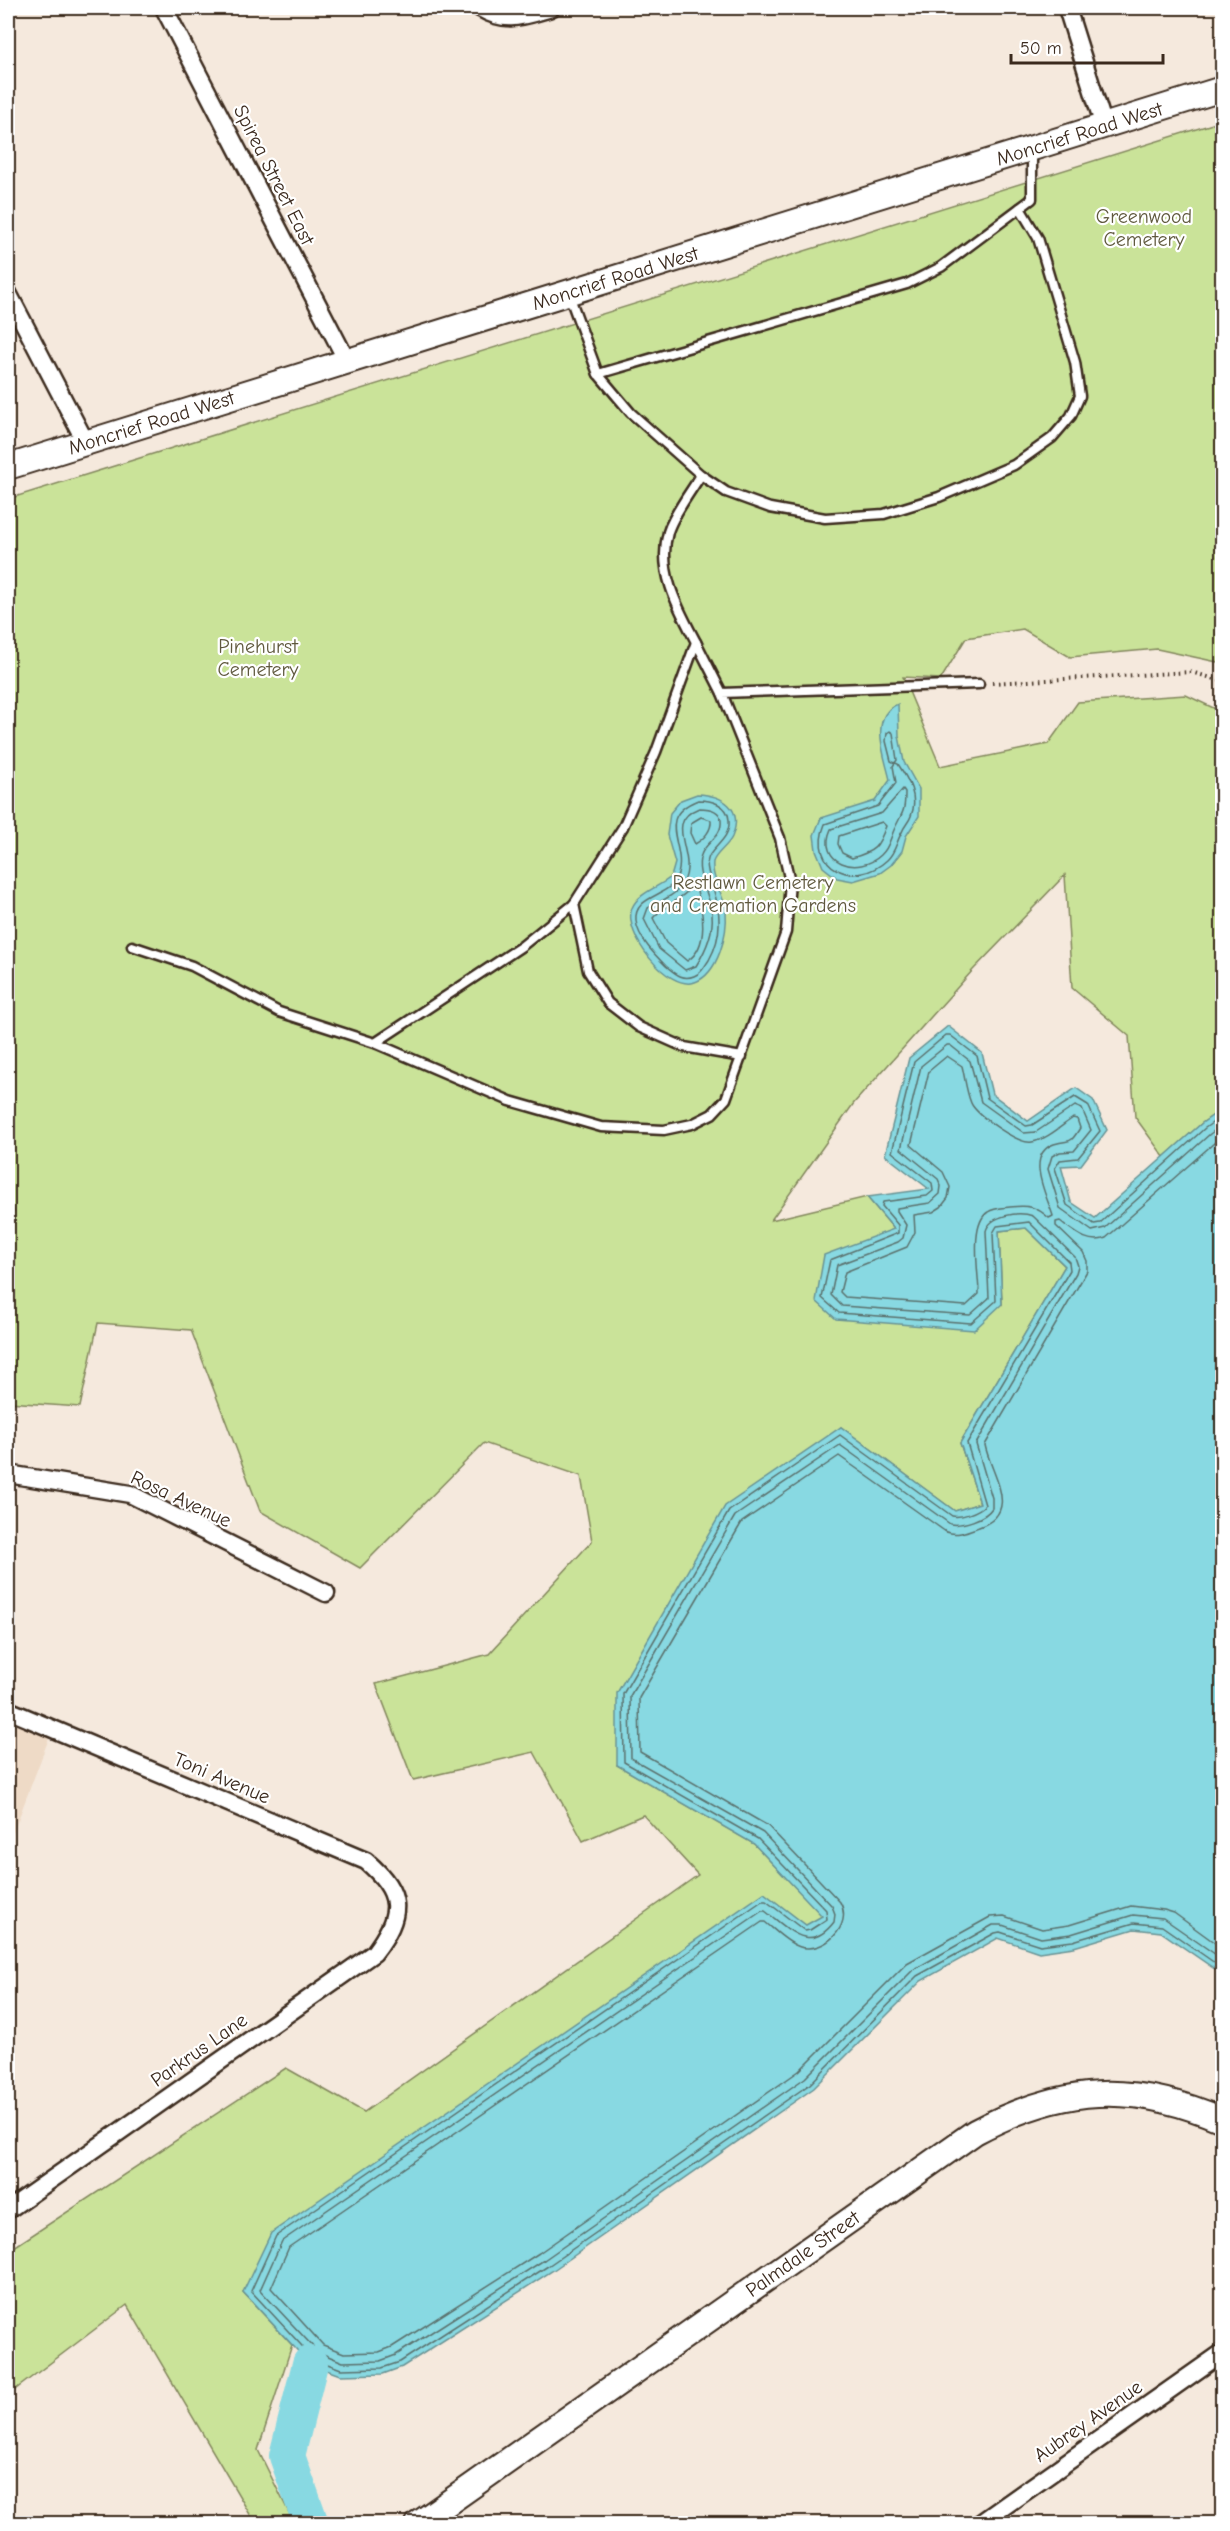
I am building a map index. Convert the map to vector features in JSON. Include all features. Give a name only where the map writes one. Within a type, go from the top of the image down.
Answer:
[{"type":"main road","name":"Moncrief Road West","points":[[8,467],[1222,89]]},
{"type":"main road","name":"Palmdale Street","points":[[418,2523],[975,2132],[1008,2115],[1040,2103],[1073,2096],[1131,2094],[1173,2103],[1222,2120]]},
{"type":"street","name":"Spirea Street East","points":[[164,8],[347,362]]},
{"type":"street","points":[[480,8],[495,16],[516,18],[551,8]]},
{"type":"street","points":[[1067,8],[1104,126]]},
{"type":"street","points":[[8,293],[86,443]]},
{"type":"street","name":"Rosa Avenue","points":[[8,1474],[130,1494],[326,1593]]},
{"type":"street","name":"Toni Avenue","points":[[8,1710],[366,1861],[383,1875],[392,1892],[397,1909]]},
{"type":"street","name":"Parkrus Lane","points":[[8,2210],[374,1953],[391,1932],[397,1909]]},
{"type":"street","name":"Aubrey Avenue","points":[[979,2523],[1222,2353]]},
{"type":"lane","points":[[598,374],[907,284],[941,267],[1032,199],[1032,148]]},
{"type":"lane","points":[[568,293],[598,374],[631,413],[700,475],[726,492],[770,508],[825,518],[885,514],[939,497],[1014,465],[1052,438],[1071,416],[1080,396],[1075,362],[1038,238],[1020,208]]},
{"type":"lane","points":[[132,946],[192,966],[279,1012],[375,1043],[510,1101],[601,1127],[664,1130],[692,1124],[712,1114],[726,1099],[786,932],[790,882],[780,838],[722,693],[675,603],[669,583],[665,555],[668,530],[700,475]]},
{"type":"lane","points":[[375,1043],[522,946],[574,904],[622,827],[656,753],[696,642]]},
{"type":"lane","points":[[722,693],[979,684]]},
{"type":"lane","points":[[574,904],[588,971],[608,1003],[639,1027],[684,1047],[742,1057]]},
{"type":"path","points":[[979,684],[1191,672],[1222,681]]},
{"type":"shaded area","points":[[8,1721],[49,1738],[10,1841],[8,1841]]},
{"type":"green space","points":[[1222,121],[1222,663],[1157,649],[1070,657],[1023,629],[966,638],[941,679],[903,677],[940,766],[1048,744],[1078,702],[1186,695],[1222,712],[1222,1109],[1202,1123],[1164,1157],[1135,1117],[1129,1036],[1072,988],[1065,875],[973,970],[854,1103],[771,1220],[867,1197],[894,1229],[1002,1304],[999,1231],[1026,1228],[1065,1266],[960,1443],[980,1503],[955,1511],[841,1427],[617,1765],[754,1844],[823,1916],[243,2292],[292,2345],[258,2450],[294,2523],[255,2523],[127,2305],[8,2395],[8,2251],[286,2068],[364,2112],[698,1875],[643,1815],[583,1841],[534,1752],[413,1780],[376,1684],[489,1654],[592,1541],[581,1476],[484,1443],[360,1568],[260,1511],[191,1330],[98,1323],[80,1407],[8,1402],[8,1217],[14,1211],[8,1193],[8,499]]},
{"type":"water","points":[[898,704],[899,736],[904,762],[919,789],[919,816],[906,836],[902,851],[891,865],[880,873],[853,881],[837,878],[823,867],[816,850],[814,835],[821,818],[875,801],[890,780],[882,749],[881,727],[883,718]]},
{"type":"water","points":[[697,794],[715,797],[729,805],[735,818],[735,827],[732,837],[713,862],[714,874],[726,911],[725,931],[720,952],[710,971],[703,978],[695,982],[684,983],[661,970],[650,958],[640,945],[631,919],[632,908],[639,898],[671,877],[675,863],[667,835],[670,813],[681,800]]},
{"type":"water","points":[[948,1026],[982,1053],[992,1094],[1028,1121],[1076,1088],[1093,1100],[1107,1130],[1081,1165],[1061,1166],[1071,1202],[1095,1218],[1202,1123],[1222,1109],[1222,1974],[1161,1932],[1134,1929],[1074,1947],[1039,1952],[998,1938],[921,1981],[814,2088],[552,2271],[402,2367],[383,2374],[340,2375],[310,2364],[243,2292],[271,2233],[764,1893],[806,1925],[822,1916],[754,1844],[617,1765],[617,1693],[725,1506],[841,1427],[955,1511],[980,1503],[960,1443],[1065,1266],[1026,1228],[999,1231],[1002,1304],[974,1330],[836,1319],[816,1301],[824,1255],[894,1229],[867,1197],[929,1189],[885,1155],[909,1058]]},
{"type":"waterway","points":[[310,2364],[287,2456],[311,2524]]},
{"type":"park label","name":"Greenwood Cemetery","points":[[1144,228]]},
{"type":"park label","name":"Pinehurst Cemetery","points":[[258,658]]},
{"type":"park label","name":"Restlawn Cemetery and Cremation Gardens","points":[[753,894]]}]
